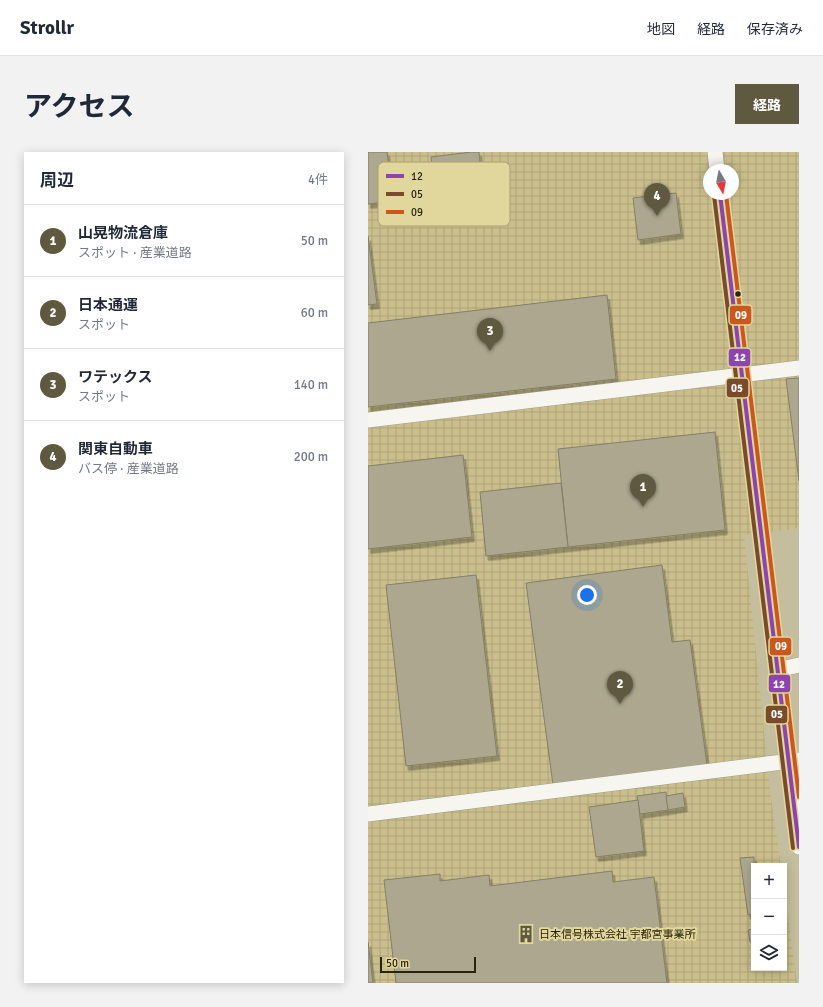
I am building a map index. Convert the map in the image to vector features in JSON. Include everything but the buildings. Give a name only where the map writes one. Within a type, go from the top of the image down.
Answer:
[{"type":"street","points":[[715,152],[716,164]]},
{"type":"street","points":[[721,200],[777,670],[794,761],[799,847]]},
{"type":"street","points":[[368,420],[799,368]]},
{"type":"street","points":[[777,670],[799,665]]},
{"type":"street","points":[[368,814],[794,761]]},
{"type":"shaded area","points":[[368,152],[799,152],[799,528],[744,535],[770,791],[781,863],[751,863],[751,971],[787,971],[787,911],[797,983],[368,983]]},
{"type":"transit line","name":"05","points":[[715,200],[793,848]]},
{"type":"transit line","name":"12","points":[[721,200],[799,847]]},
{"type":"transit line","name":"09","points":[[727,200],[799,797]]},
{"type":"place","name":"関東自動車","points":[[657,216]]},
{"type":"place","name":"ワテックス","points":[[490,351]]},
{"type":"place","name":"山晃物流倉庫","points":[[643,507]]},
{"type":"place","name":"日本通運","points":[[620,704]]},
{"type":"place","name":"日本信号株式会社 宇都宮事業所","points":[[526,934]]}]
